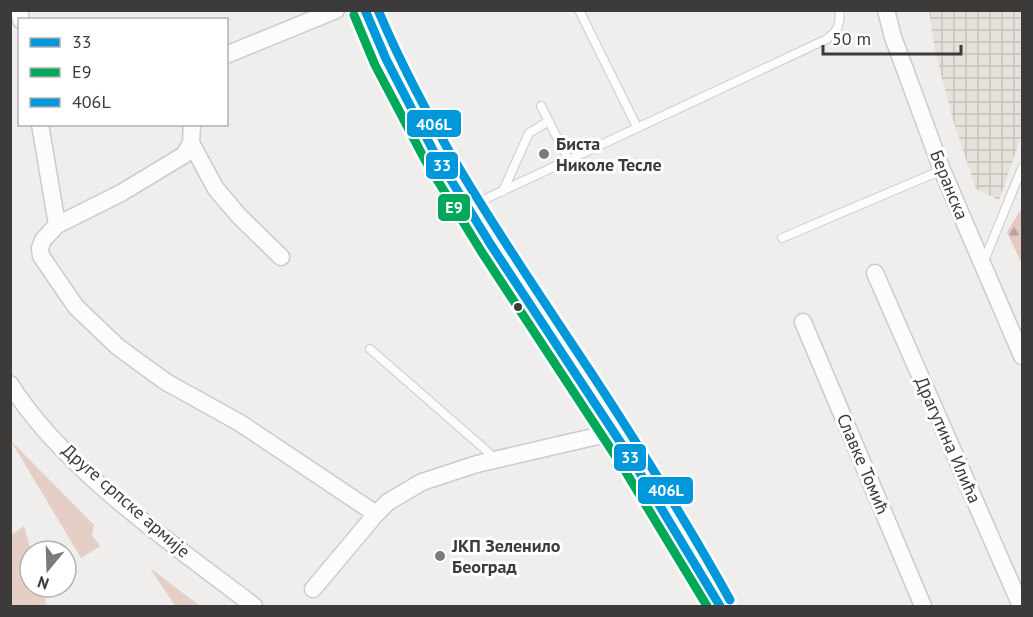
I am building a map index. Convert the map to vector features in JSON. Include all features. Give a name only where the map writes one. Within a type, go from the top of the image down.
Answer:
[{"type":"street","points":[[228,54],[336,10]]},
{"type":"street","points":[[365,10],[413,115],[468,207],[658,498],[720,606]]},
{"type":"street","name":"Беранска","points":[[886,10],[942,170],[1023,356]]},
{"type":"street","points":[[40,126],[57,225]]},
{"type":"street","points":[[192,126],[191,143],[184,155],[121,193],[57,225],[43,240],[40,248],[41,256],[76,307],[118,347],[166,382],[240,423],[375,514]]},
{"type":"street","points":[[191,143],[216,189],[239,216],[281,257]]},
{"type":"street","name":"Драгутина Илића","points":[[875,273],[1020,606]]},
{"type":"street","name":"Славке Томић","points":[[802,321],[923,606]]},
{"type":"street","name":"Друге српске армије","points":[[10,384],[15,402],[85,470],[157,532],[254,606]]},
{"type":"street","points":[[313,589],[375,514],[388,502],[422,482],[497,460],[615,432]]},
{"type":"lane","points":[[579,10],[637,127]]},
{"type":"lane","points":[[468,207],[827,39],[837,31],[840,24],[839,10]]},
{"type":"lane","points":[[541,106],[569,160]]},
{"type":"lane","points":[[503,191],[529,133],[549,121]]},
{"type":"lane","points":[[982,264],[1023,168]]},
{"type":"lane","points":[[782,238],[942,170]]},
{"type":"lane","points":[[369,349],[497,460]]},
{"type":"shaded area","points":[[929,11],[1022,11],[1022,134],[999,200],[976,189],[953,120],[935,51]]},
{"type":"shaded area","points":[[11,441],[94,525],[92,535],[100,546],[81,558],[78,553],[78,539],[70,539]]},
{"type":"shaded area","points":[[24,526],[28,539],[18,539],[18,599],[45,599],[47,606],[11,606],[11,535]]},
{"type":"shaded area","points":[[150,568],[200,606],[175,606]]},
{"type":"green space","points":[[1022,208],[1022,264],[1007,232]]},
{"type":"transit line","name":"33","points":[[365,10],[386,59],[435,154],[491,245],[634,463],[720,606]]},
{"type":"transit line","name":"406L","points":[[378,10],[400,59],[449,151],[503,240],[644,456],[730,600]]},
{"type":"transit line","name":"E9","points":[[354,15],[375,65],[425,160],[481,251],[624,469],[707,606]]},
{"type":"place","name":"Биста Николе Тесле","points":[[544,154]]},
{"type":"place","name":"ЈКП Зеленило Београд","points":[[440,556]]}]
